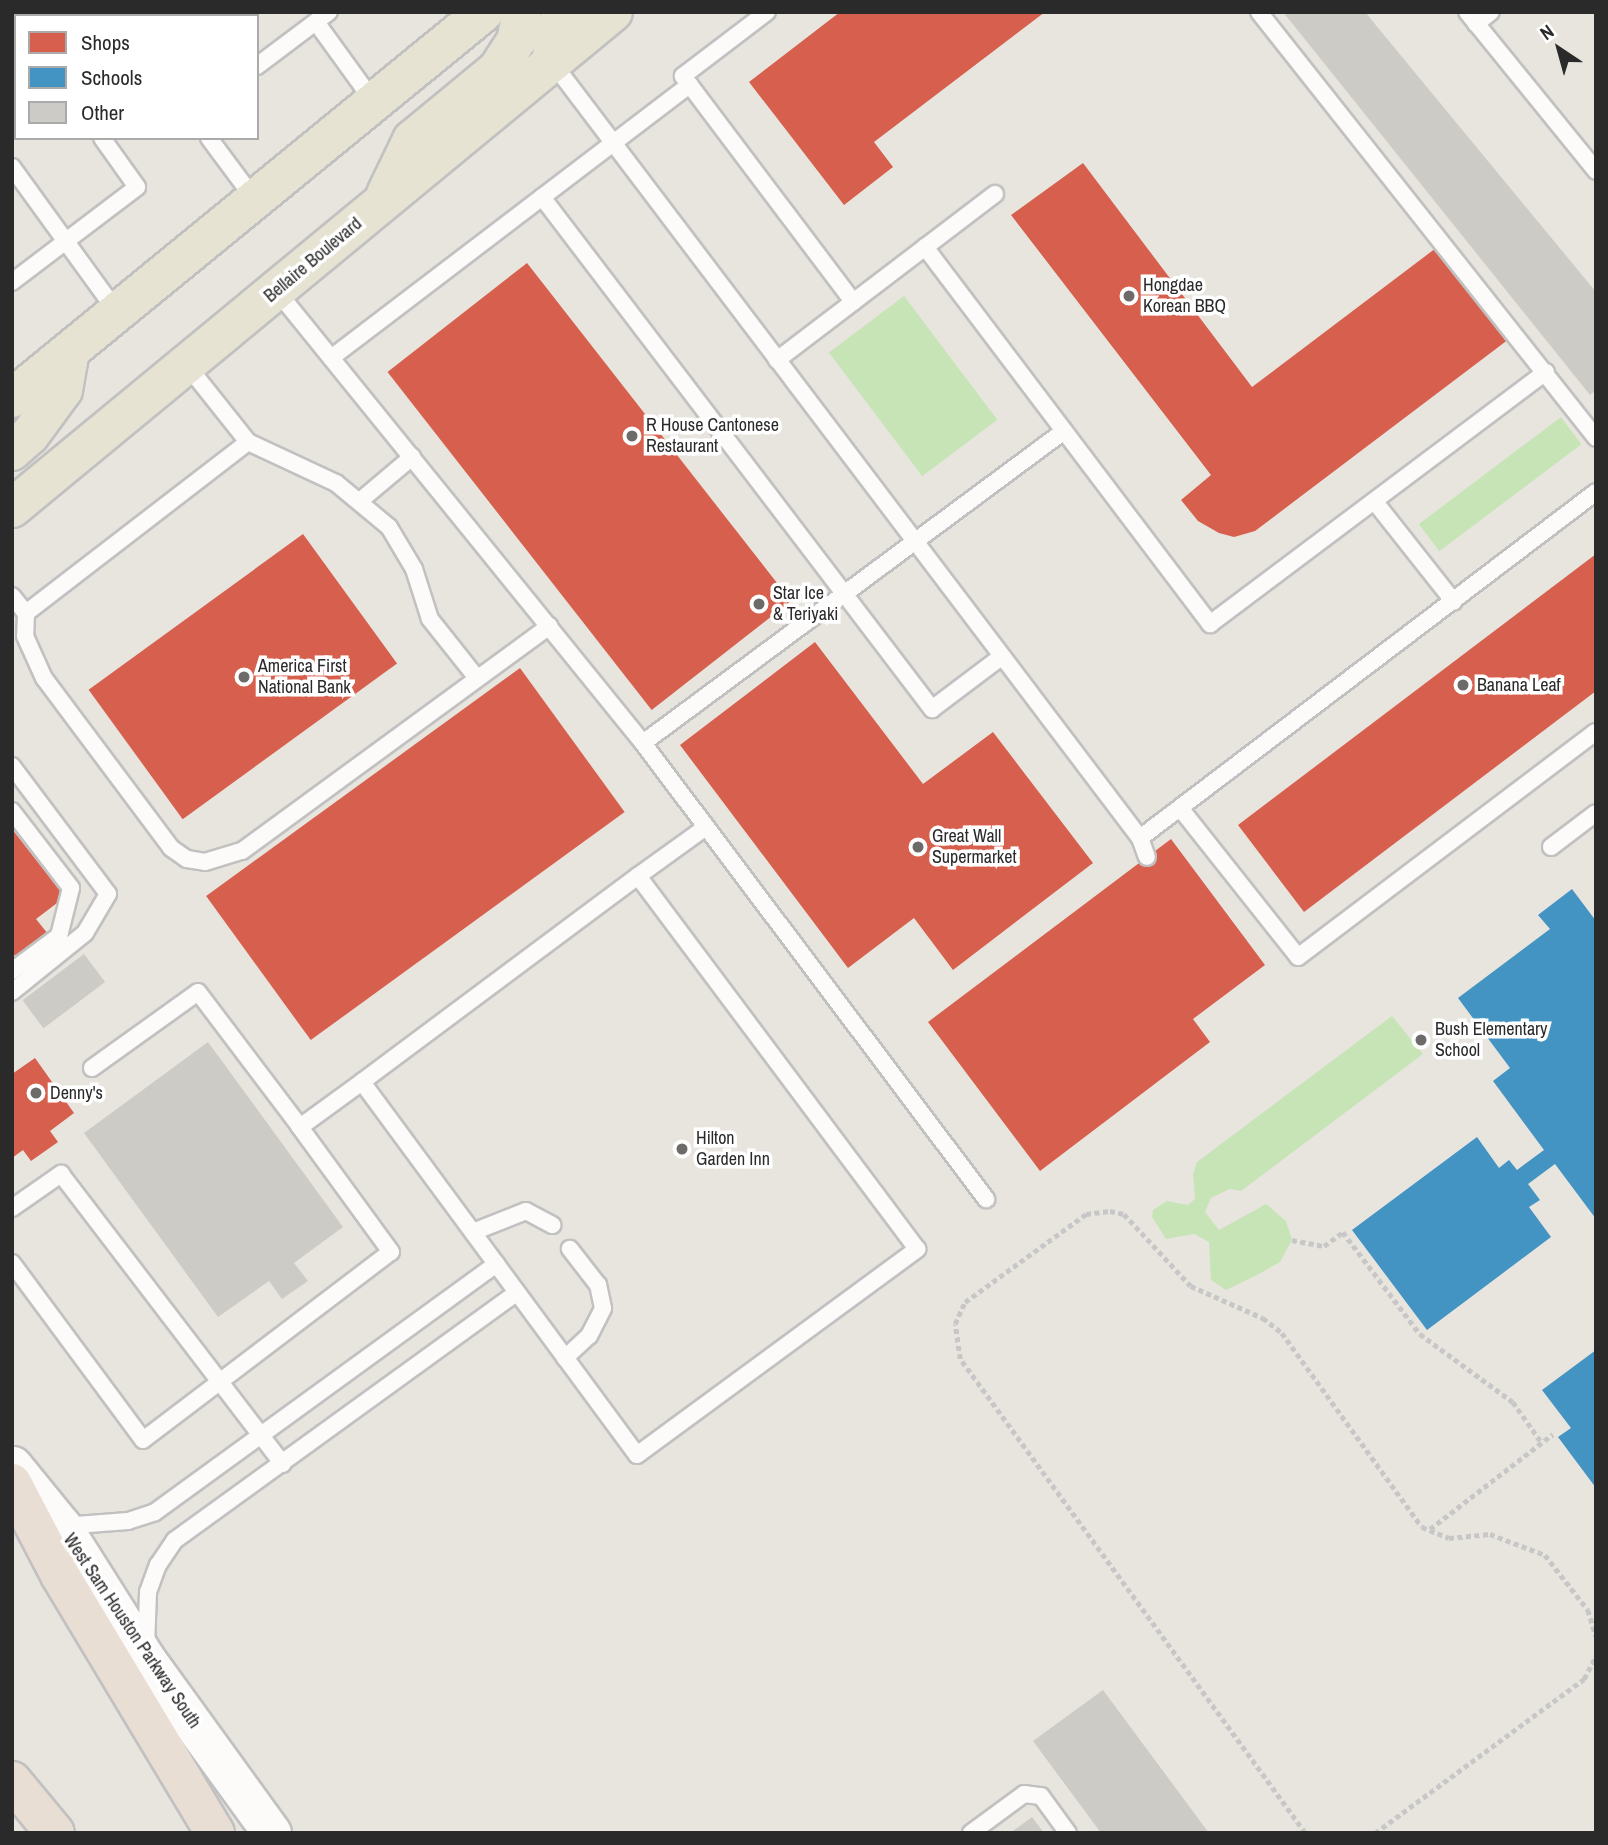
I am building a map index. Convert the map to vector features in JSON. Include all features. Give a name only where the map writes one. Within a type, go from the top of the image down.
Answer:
[{"type":"highway","points":[[12,1483],[60,1575],[215,1833]]},
{"type":"highway","points":[[12,1781],[55,1833]]},
{"type":"main road","points":[[12,398],[484,12]]},
{"type":"main road","points":[[380,205],[412,140],[497,70],[516,41],[522,12]]},
{"type":"main road","points":[[552,62],[553,34],[564,12]]},
{"type":"main road","name":"Bellaire Boulevard","points":[[12,508],[613,12]]},
{"type":"main road","points":[[12,451],[30,435],[64,390],[70,351]]},
{"type":"main road","name":"West Sam Houston Parkway South","points":[[12,1465],[62,1526],[146,1660],[272,1833]]},
{"type":"lane","points":[[767,12],[683,75],[853,302]]},
{"type":"lane","points":[[1259,12],[1596,438]]},
{"type":"lane","points":[[1491,12],[1471,18],[1596,170]]},
{"type":"lane","points":[[259,65],[323,17],[374,102]]},
{"type":"lane","points":[[552,62],[1140,838],[1147,857]]},
{"type":"lane","points":[[331,358],[690,85]]},
{"type":"lane","points":[[12,282],[137,187],[103,140]]},
{"type":"lane","points":[[210,140],[255,200]]},
{"type":"lane","points":[[12,167],[117,312]]},
{"type":"lane","points":[[777,359],[995,194]]},
{"type":"lane","points":[[542,197],[932,709],[1001,657]]},
{"type":"lane","points":[[925,247],[1210,624],[1546,372]]},
{"type":"lane","points":[[276,290],[643,743],[986,1199]]},
{"type":"lane","points":[[187,364],[248,442],[336,483],[361,500],[389,527],[414,569],[430,619],[477,678]]},
{"type":"lane","points":[[643,743],[1064,431]]},
{"type":"lane","points":[[26,613],[248,442]]},
{"type":"lane","points":[[361,500],[412,457]]},
{"type":"lane","points":[[1140,838],[1596,492]]},
{"type":"lane","points":[[1375,502],[1454,602]]},
{"type":"lane","points":[[12,596],[26,613],[25,636],[33,662],[171,848],[187,859],[205,862],[242,852],[549,626]]},
{"type":"lane","points":[[1180,808],[1298,957],[1596,732]]},
{"type":"lane","points":[[12,766],[108,894],[85,933],[12,992]]},
{"type":"lane","points":[[12,811],[71,888],[59,936],[12,971]]},
{"type":"lane","points":[[1551,847],[1596,813]]},
{"type":"lane","points":[[300,1127],[706,827]]},
{"type":"lane","points":[[362,1082],[637,1455],[917,1249],[638,876]]},
{"type":"lane","points":[[12,1263],[143,1440],[391,1252],[198,992],[92,1068]]},
{"type":"lane","points":[[12,1209],[61,1174],[283,1464]]},
{"type":"lane","points":[[473,1232],[526,1211],[552,1225]]},
{"type":"lane","points":[[565,1358],[589,1336],[603,1308],[598,1285],[570,1249]]},
{"type":"lane","points":[[62,1526],[128,1521],[155,1512],[260,1432],[496,1264]]},
{"type":"lane","points":[[146,1660],[148,1592],[158,1565],[175,1540],[517,1292]]},
{"type":"lane","points":[[971,1833],[1024,1794],[1041,1796],[1068,1833]]},
{"type":"path","points":[[1305,1833],[960,1359],[955,1324],[965,1302],[1086,1214],[1110,1211],[1124,1214],[1191,1286],[1263,1318],[1282,1333],[1422,1527],[1449,1538],[1490,1534],[1545,1555],[1588,1610],[1596,1637]]},
{"type":"path","points":[[1292,1240],[1324,1246],[1343,1232],[1420,1334],[1513,1402],[1542,1443]]},
{"type":"path","points":[[1430,1530],[1553,1434]]},
{"type":"path","points":[[1375,1833],[1584,1679],[1596,1656]]},
{"type":"green space","points":[[904,296],[997,420],[922,476],[829,353]]},
{"type":"green space","points":[[1561,417],[1581,444],[1439,551],[1419,524]]},
{"type":"green space","points":[[1392,1016],[1423,1054],[1241,1191],[1230,1189],[1211,1198],[1205,1212],[1219,1230],[1266,1204],[1286,1221],[1292,1240],[1280,1262],[1226,1290],[1211,1280],[1209,1242],[1194,1234],[1166,1239],[1152,1217],[1153,1210],[1167,1201],[1188,1205],[1195,1199],[1193,1174],[1197,1162]]},
{"type":"building: Shops","points":[[144,12],[242,12],[240,14]]},
{"type":"building: Shops","points":[[840,12],[1045,12],[874,142],[893,167],[844,205],[749,82]]},
{"type":"building: Shops","points":[[1083,163],[1252,387],[1436,248],[1509,339],[1255,531],[1234,537],[1219,533],[1198,521],[1181,500],[1211,475],[1011,215]]},
{"type":"building: Shops","points":[[527,263],[791,601],[652,710],[388,372]]},
{"type":"building: Shops","name":"America First National Bank","points":[[303,534],[397,663],[183,819],[89,690]]},
{"type":"building: Shops","points":[[1596,554],[1596,691],[1304,912],[1238,825]]},
{"type":"building: Shops","points":[[815,642],[923,784],[993,732],[1093,863],[953,970],[914,918],[848,968],[680,745]]},
{"type":"building: Shops","points":[[520,668],[625,812],[311,1040],[206,896]]},
{"type":"building: Shops","points":[[12,829],[65,897],[36,919],[48,934],[17,958],[12,952]]},
{"type":"building: Shops","points":[[1171,839],[1265,965],[1193,1019],[1210,1042],[1040,1171],[928,1022]]},
{"type":"building: Shops","name":"Denny's","points":[[35,1058],[74,1113],[50,1131],[58,1142],[31,1161],[23,1150],[12,1158],[12,1074]]},
{"type":"building: Schools","points":[[1572,889],[1596,921],[1596,1219],[1555,1164],[1528,1184],[1540,1200],[1529,1207],[1551,1237],[1427,1330],[1352,1230],[1477,1137],[1499,1168],[1509,1160],[1517,1170],[1544,1150],[1493,1081],[1510,1068],[1458,998],[1550,929],[1538,915]]},
{"type":"building: Schools","points":[[1596,1350],[1596,1488],[1558,1437],[1571,1428],[1542,1390]]},
{"type":"building: Other","points":[[1283,12],[1365,12],[1596,292],[1596,390],[1590,395]]},
{"type":"building: Other","points":[[84,954],[105,982],[44,1028],[23,1000]]},
{"type":"building: Other","points":[[208,1042],[343,1227],[294,1263],[308,1281],[282,1299],[269,1281],[218,1317],[84,1133]]},
{"type":"building: Other","points":[[1103,1690],[1209,1833],[1101,1833],[1033,1741]]},
{"type":"building: Other","points":[[1032,1817],[1044,1833],[1010,1833]]},
{"type":"place","name":"Hongdae Korean BBQ","points":[[1129,296]]},
{"type":"place","name":"R House Cantonese Restaurant","points":[[632,436]]},
{"type":"place","name":"Star Ice & Teriyaki","points":[[759,604]]},
{"type":"place","name":"America First National Bank","points":[[244,677]]},
{"type":"place","name":"Banana Leaf","points":[[1463,685]]},
{"type":"place","name":"Great Wall Supermarket","points":[[918,847]]},
{"type":"place","name":"Bush Elementary School","points":[[1421,1040]]},
{"type":"place","name":"Denny's","points":[[36,1093]]},
{"type":"place","name":"Hilton Garden Inn","points":[[682,1149]]}]
